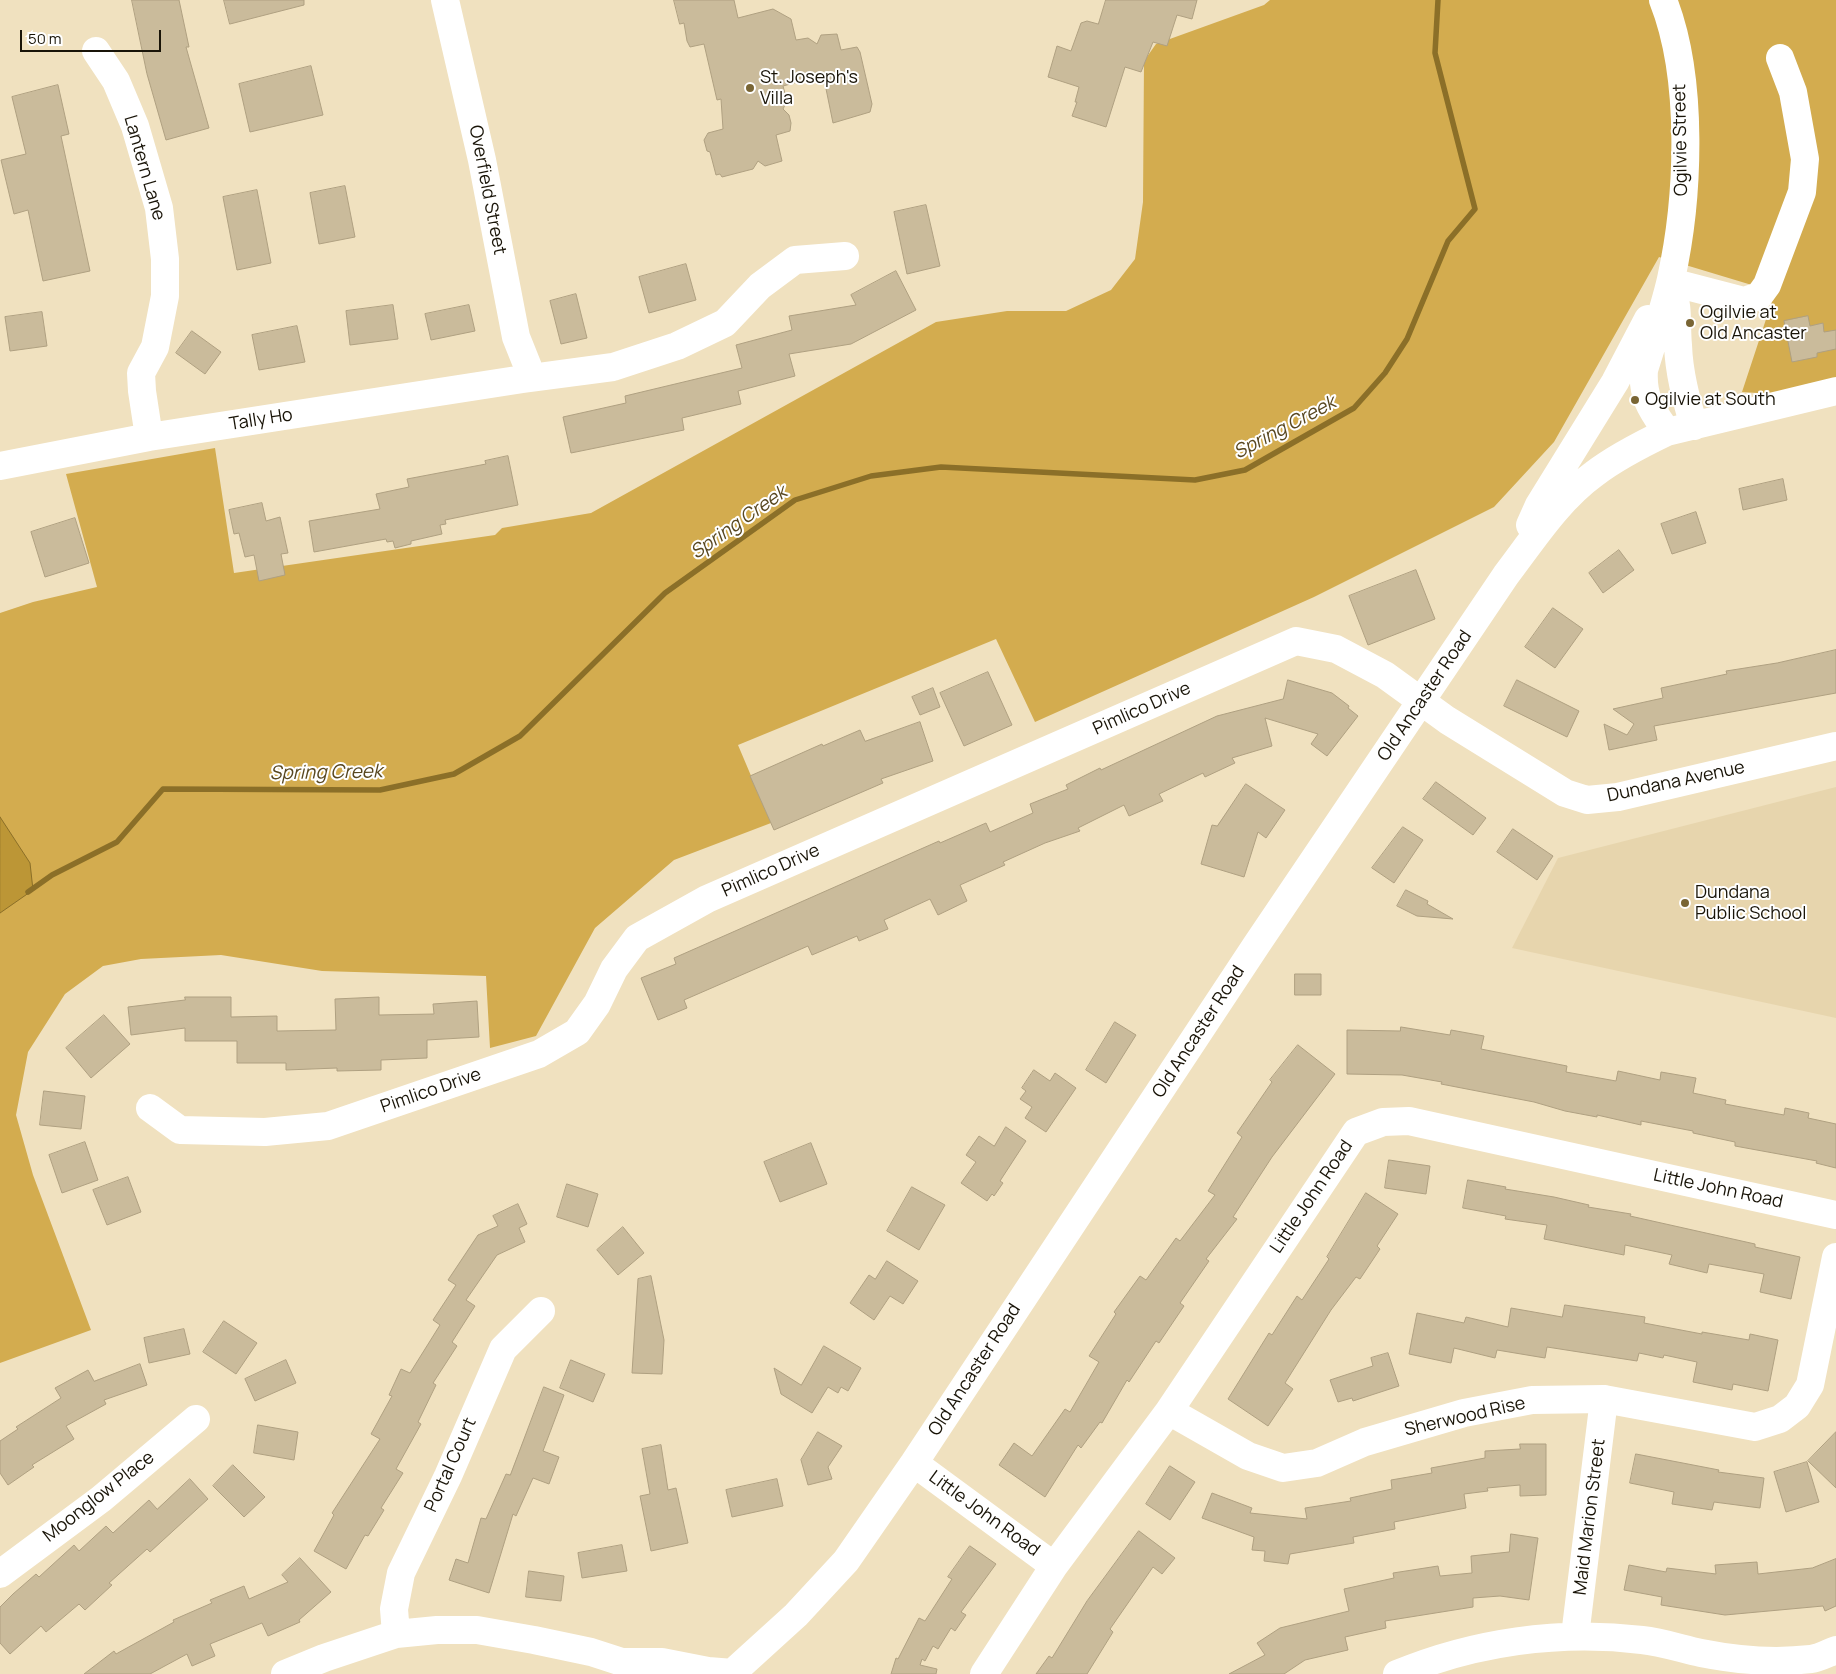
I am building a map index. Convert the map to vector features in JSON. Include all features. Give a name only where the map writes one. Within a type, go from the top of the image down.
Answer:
[{"type":"street","name":"Overfield Street","points":[[445,0],[482,160],[516,337],[528,367],[524,379]]},
{"type":"street","name":"Ogilvie Street","points":[[1663,0],[1678,55],[1684,105],[1685,167],[1682,215],[1671,282],[1644,370],[1643,384],[1644,393],[1667,432]]},
{"type":"street","name":"Lantern Lane","points":[[96,51],[116,81],[135,126],[159,208],[165,259],[165,296],[155,347],[141,373],[149,437]]},
{"type":"street","points":[[1506,575],[1539,506],[1615,382],[1635,341],[1671,282],[1744,301],[1758,296],[1766,285],[1802,192],[1805,159],[1793,92],[1780,58]]},
{"type":"street","name":"Tally Ho","points":[[0,466],[149,437],[613,367],[677,346],[725,323],[760,286],[795,260],[845,256]]},
{"type":"street","name":"Ogilvie Street","points":[[1671,282],[1678,308],[1681,380],[1694,426]]},
{"type":"street","name":"Old Ancaster Road","points":[[732,1673],[796,1615],[846,1561],[914,1463],[1257,944],[1506,575],[1546,523],[1587,480],[1642,444],[1667,432],[1836,391]]},
{"type":"street","name":"Pimlico Drive","points":[[150,1108],[180,1130],[265,1132],[328,1126],[539,1054],[577,1032],[597,1004],[614,969],[637,938],[707,899],[1296,641],[1336,649],[1385,675],[1421,702]]},
{"type":"street","name":"Dundana Avenue","points":[[1421,702],[1565,793],[1587,800],[1618,798],[1836,746]]},
{"type":"street","name":"Little John Road","points":[[984,1674],[1054,1566],[1169,1410],[1356,1132],[1383,1122],[1409,1121],[1836,1215]]},
{"type":"street","name":"Sherwood Rise","points":[[1169,1410],[1248,1456],[1283,1468],[1317,1463],[1365,1442],[1464,1413],[1532,1400],[1604,1399],[1755,1428],[1780,1419],[1797,1406],[1810,1385],[1836,1256]]},
{"type":"street","name":"Portal Court","points":[[396,1634],[394,1610],[401,1572],[448,1476],[503,1349],[541,1311]]},
{"type":"street","name":"Maid Marion Street","points":[[1575,1636],[1604,1399]]},
{"type":"street","name":"Moonglow Place","points":[[0,1574],[101,1499],[196,1419]]},
{"type":"street","name":"Little John Road","points":[[914,1463],[1054,1566]]},
{"type":"street","points":[[284,1674],[324,1658],[396,1634],[437,1630],[476,1630],[592,1652],[628,1668],[662,1662],[708,1671],[732,1673]]},
{"type":"street","points":[[1397,1674],[1434,1659],[1502,1642],[1575,1636],[1643,1640],[1703,1654],[1750,1660],[1812,1659],[1836,1650]]},
{"type":"shaded area","points":[[1270,0],[1836,0],[1836,378],[1789,395],[1742,392],[1775,292],[1659,257],[1554,442],[1494,507],[1314,597],[1035,722],[996,639],[738,745],[771,823],[674,860],[595,928],[536,1036],[490,1048],[486,976],[322,971],[221,955],[141,959],[103,966],[65,994],[28,1052],[16,1115],[33,1175],[91,1330],[0,1363],[0,613],[33,602],[97,587],[66,474],[215,448],[234,573],[495,535],[502,528],[591,513],[936,322],[1007,311],[1066,311],[1111,290],[1135,259],[1143,202],[1144,61],[1156,44],[1264,5]]},
{"type":"shaded area","name":"Dundana Public School","points":[[1836,787],[1836,1018],[1512,948],[1558,858]]},
{"type":"shaded area","points":[[0,817],[30,863],[33,890],[0,913]]},
{"type":"building","points":[[132,0],[179,0],[189,47],[186,47],[209,128],[166,140],[147,74]]},
{"type":"building","points":[[224,0],[304,0],[304,5],[230,24]]},
{"type":"building","name":"St. Joseph's Villa","points":[[674,0],[734,0],[738,18],[773,9],[791,19],[796,40],[808,38],[817,44],[821,35],[837,34],[841,50],[857,47],[860,52],[872,104],[870,112],[833,123],[824,79],[805,80],[783,86],[787,101],[783,109],[789,115],[791,123],[790,131],[776,135],[782,161],[765,166],[758,161],[753,169],[722,177],[720,174],[716,175],[710,152],[707,151],[704,140],[708,133],[723,129],[721,99],[717,100],[704,44],[690,47],[684,23],[680,24]]},
{"type":"building","points":[[1106,0],[1197,0],[1192,19],[1177,15],[1167,46],[1153,42],[1141,72],[1125,67],[1106,127],[1072,116],[1077,102],[1075,102],[1079,87],[1048,77],[1057,46],[1071,51],[1081,23],[1087,21],[1098,24]]},
{"type":"building","points":[[311,66],[323,115],[250,132],[239,84]]},
{"type":"building","points":[[58,85],[69,134],[61,136],[90,271],[43,281],[28,210],[14,214],[1,160],[26,154],[12,97]]},
{"type":"building","points":[[345,186],[355,237],[319,244],[310,193]]},
{"type":"building","points":[[257,190],[271,263],[237,270],[223,197]]},
{"type":"building","points":[[926,205],[940,266],[907,274],[894,212]]},
{"type":"building","points":[[686,264],[696,300],[649,313],[639,277]]},
{"type":"building","points":[[896,271],[916,310],[851,344],[789,354],[795,376],[738,391],[741,404],[682,418],[684,430],[571,453],[563,417],[626,403],[625,396],[742,368],[736,345],[792,330],[789,316],[856,305],[851,295]]},
{"type":"building","points":[[576,294],[587,338],[561,344],[550,301]]},
{"type":"building","points":[[393,305],[398,339],[350,345],[346,311]]},
{"type":"building","points":[[469,305],[475,331],[431,340],[425,314]]},
{"type":"building","points":[[42,312],[47,346],[10,351],[5,317]]},
{"type":"building","points":[[1808,316],[1810,326],[1823,323],[1824,332],[1836,330],[1836,349],[1817,353],[1817,357],[1792,362],[1784,321]]},
{"type":"building","points":[[297,326],[305,362],[259,370],[252,335]]},
{"type":"building","points":[[192,331],[221,352],[205,374],[176,353]]},
{"type":"building","points":[[508,456],[518,505],[445,520],[446,524],[440,525],[442,534],[411,541],[411,544],[395,548],[393,541],[387,542],[386,539],[314,552],[309,521],[380,509],[376,494],[409,487],[407,479],[486,464],[485,461]]},
{"type":"building","points":[[1783,479],[1787,500],[1743,510],[1739,489]]},
{"type":"building","points":[[262,503],[266,521],[280,517],[288,553],[281,554],[285,575],[259,581],[254,555],[245,557],[239,533],[234,534],[229,510]]},
{"type":"building","points":[[1696,512],[1706,543],[1672,554],[1661,524]]},
{"type":"building","points":[[75,518],[89,563],[45,577],[31,532]]},
{"type":"building","points":[[1619,550],[1634,570],[1603,593],[1589,573]]},
{"type":"building","points":[[1416,570],[1435,619],[1368,645],[1349,596]]},
{"type":"building","points":[[1553,608],[1583,629],[1555,668],[1525,647]]},
{"type":"building","points":[[1836,650],[1836,693],[1654,726],[1657,740],[1609,750],[1604,724],[1627,735],[1634,724],[1613,709],[1663,698],[1661,688],[1727,674],[1726,671],[1777,663]]},
{"type":"building","points":[[988,672],[1012,725],[964,746],[940,693]]},
{"type":"building","points":[[1288,680],[1332,693],[1349,706],[1348,708],[1358,716],[1327,756],[1311,744],[1318,734],[1265,718],[1272,746],[1232,758],[1235,763],[1205,777],[1203,773],[1159,794],[1163,801],[1129,816],[1124,805],[1078,828],[1080,831],[1045,843],[1003,862],[1005,865],[960,885],[967,901],[938,915],[930,899],[884,920],[888,929],[859,941],[857,936],[812,955],[808,946],[684,1000],[687,1008],[658,1020],[641,978],[676,964],[674,958],[939,841],[940,843],[986,823],[990,832],[1033,813],[1030,804],[1068,789],[1066,785],[1100,768],[1101,770],[1217,716],[1283,699]]},
{"type":"building","points":[[1517,680],[1579,711],[1567,737],[1504,706]]},
{"type":"building","points":[[933,688],[940,707],[920,715],[912,697]]},
{"type":"building","points":[[920,722],[933,761],[881,779],[883,783],[774,830],[750,776],[822,744],[823,746],[860,730],[865,741]]},
{"type":"building","points":[[1436,782],[1486,818],[1473,835],[1423,799]]},
{"type":"building","points":[[1246,784],[1285,810],[1266,838],[1258,832],[1244,877],[1201,864],[1212,825],[1217,826]]},
{"type":"building","points":[[1403,827],[1423,840],[1394,883],[1372,868]]},
{"type":"building","points":[[1513,829],[1553,856],[1537,880],[1497,852]]},
{"type":"building","points":[[1406,890],[1428,901],[1427,904],[1453,919],[1417,916],[1397,906]]},
{"type":"building","points":[[1295,974],[1321,974],[1321,995],[1295,995]]},
{"type":"building","points":[[185,997],[231,997],[231,1017],[277,1016],[277,1031],[336,1030],[335,999],[379,997],[379,1015],[434,1014],[433,1004],[477,1001],[479,1037],[427,1040],[427,1058],[381,1060],[381,1070],[337,1071],[337,1068],[286,1070],[286,1063],[237,1063],[237,1041],[185,1041],[185,1028],[131,1035],[128,1007],[185,1000]]},
{"type":"building","points":[[104,1015],[130,1044],[91,1078],[66,1048]]},
{"type":"building","points":[[1115,1022],[1136,1035],[1106,1083],[1086,1070]]},
{"type":"building","points":[[1401,1027],[1450,1035],[1451,1030],[1484,1036],[1481,1049],[1567,1066],[1566,1072],[1616,1081],[1618,1071],[1660,1080],[1661,1072],[1696,1078],[1693,1093],[1726,1100],[1725,1104],[1784,1115],[1785,1108],[1809,1113],[1808,1118],[1836,1124],[1836,1168],[1816,1163],[1817,1161],[1735,1146],[1735,1142],[1693,1133],[1693,1131],[1641,1121],[1641,1125],[1597,1115],[1597,1117],[1565,1111],[1534,1102],[1441,1084],[1442,1082],[1402,1075],[1347,1074],[1347,1030],[1400,1031]]},
{"type":"building","points":[[1298,1045],[1335,1074],[1272,1157],[1233,1217],[1237,1219],[1206,1259],[1209,1261],[1180,1303],[1184,1306],[1159,1343],[1156,1341],[1129,1382],[1127,1380],[1102,1423],[1100,1422],[1081,1448],[1078,1445],[1045,1497],[999,1465],[1014,1443],[1032,1456],[1065,1409],[1070,1412],[1099,1362],[1089,1356],[1116,1314],[1114,1312],[1140,1276],[1146,1280],[1176,1238],[1180,1241],[1215,1195],[1208,1191],[1242,1137],[1237,1133],[1272,1082],[1270,1080]]},
{"type":"building","points":[[1034,1070],[1050,1081],[1055,1073],[1076,1088],[1046,1132],[1025,1118],[1032,1107],[1020,1099],[1026,1091],[1022,1088]]},
{"type":"building","points":[[44,1091],[85,1096],[81,1129],[40,1125]]},
{"type":"building","points":[[1006,1127],[1026,1141],[1000,1181],[1003,1183],[994,1196],[992,1194],[987,1201],[961,1183],[976,1162],[966,1155],[979,1136],[994,1146]]},
{"type":"building","points":[[85,1142],[98,1180],[62,1193],[49,1155]]},
{"type":"building","points":[[811,1143],[827,1184],[780,1202],[764,1162]]},
{"type":"building","points":[[1389,1160],[1430,1166],[1426,1194],[1385,1188]]},
{"type":"building","points":[[128,1177],[141,1212],[107,1225],[93,1190]]},
{"type":"building","points":[[1468,1180],[1506,1187],[1505,1189],[1554,1197],[1589,1205],[1588,1207],[1631,1214],[1630,1216],[1755,1244],[1755,1247],[1800,1257],[1791,1299],[1760,1292],[1764,1274],[1709,1264],[1707,1273],[1669,1264],[1672,1255],[1625,1245],[1624,1255],[1544,1239],[1547,1225],[1505,1219],[1506,1216],[1463,1208]]},
{"type":"building","points":[[567,1184],[598,1194],[588,1227],[557,1217]]},
{"type":"building","points":[[912,1187],[945,1205],[919,1250],[887,1231]]},
{"type":"building","points":[[1366,1193],[1398,1214],[1377,1246],[1380,1249],[1360,1279],[1356,1277],[1331,1310],[1285,1383],[1293,1389],[1268,1426],[1228,1399],[1269,1333],[1272,1335],[1297,1296],[1302,1300],[1329,1259],[1327,1257]]},
{"type":"building","points":[[518,1204],[527,1224],[519,1228],[525,1242],[497,1255],[466,1300],[475,1306],[452,1342],[457,1346],[433,1383],[436,1385],[418,1422],[421,1424],[396,1469],[403,1473],[381,1508],[384,1510],[368,1536],[365,1535],[346,1569],[314,1551],[334,1515],[332,1513],[380,1439],[371,1434],[392,1396],[389,1395],[401,1369],[410,1373],[440,1325],[433,1320],[456,1285],[448,1280],[478,1235],[498,1226],[493,1216]]},
{"type":"building","points":[[623,1227],[644,1253],[618,1275],[597,1250]]},
{"type":"building","points":[[887,1261],[918,1281],[903,1304],[890,1296],[874,1320],[850,1303],[869,1275],[875,1279]]},
{"type":"building","points":[[651,1276],[664,1340],[662,1374],[632,1373],[638,1279]]},
{"type":"building","points":[[1565,1305],[1645,1317],[1644,1323],[1702,1334],[1702,1332],[1749,1340],[1750,1334],[1778,1340],[1768,1391],[1733,1384],[1732,1390],[1693,1382],[1697,1362],[1664,1355],[1663,1358],[1639,1353],[1637,1361],[1547,1347],[1545,1358],[1497,1350],[1495,1358],[1454,1348],[1451,1363],[1409,1354],[1417,1313],[1464,1323],[1466,1317],[1508,1327],[1511,1308],[1562,1317]]},
{"type":"building","points":[[224,1321],[257,1343],[236,1374],[203,1352]]},
{"type":"building","points":[[184,1329],[190,1354],[149,1363],[144,1338]]},
{"type":"building","points":[[824,1346],[861,1368],[848,1391],[841,1387],[838,1393],[828,1387],[812,1413],[781,1394],[774,1368],[801,1385]]},
{"type":"building","points":[[1388,1353],[1399,1386],[1353,1401],[1352,1398],[1338,1402],[1330,1380],[1373,1366],[1371,1358]]},
{"type":"building","points":[[286,1360],[296,1383],[255,1401],[245,1379]]},
{"type":"building","points":[[571,1360],[605,1374],[593,1402],[560,1388]]},
{"type":"building","points":[[140,1364],[147,1385],[104,1400],[106,1404],[66,1426],[74,1439],[32,1465],[34,1467],[8,1485],[0,1473],[0,1441],[18,1429],[16,1427],[61,1398],[55,1388],[88,1370],[94,1381]]},
{"type":"building","points":[[544,1387],[564,1395],[543,1451],[559,1457],[549,1484],[533,1478],[516,1516],[513,1514],[489,1593],[449,1580],[456,1559],[468,1563],[481,1518],[486,1519],[506,1474],[510,1475]]},
{"type":"building","points":[[258,1425],[298,1432],[294,1460],[254,1453]]},
{"type":"building","points":[[818,1432],[842,1446],[828,1467],[832,1479],[808,1485],[801,1460]]},
{"type":"building","points":[[1836,1432],[1836,1488],[1808,1461]]},
{"type":"building","points":[[1520,1444],[1546,1444],[1546,1495],[1520,1496],[1520,1485],[1487,1488],[1488,1491],[1464,1494],[1466,1508],[1394,1522],[1395,1529],[1353,1537],[1354,1543],[1290,1554],[1288,1564],[1264,1561],[1265,1551],[1252,1550],[1254,1537],[1202,1518],[1212,1493],[1252,1508],[1250,1513],[1307,1519],[1305,1508],[1351,1501],[1350,1498],[1392,1489],[1391,1480],[1432,1473],[1431,1468],[1485,1458],[1485,1451],[1520,1449]]},
{"type":"building","points":[[661,1445],[668,1490],[676,1488],[688,1543],[651,1551],[640,1496],[650,1494],[642,1449]]},
{"type":"building","points":[[1636,1454],[1719,1470],[1718,1472],[1764,1478],[1760,1508],[1714,1502],[1712,1510],[1672,1504],[1674,1492],[1630,1483]]},
{"type":"building","points":[[1807,1462],[1819,1502],[1786,1512],[1774,1472]]},
{"type":"building","points":[[233,1465],[265,1497],[244,1517],[213,1486]]},
{"type":"building","points":[[1170,1466],[1195,1482],[1170,1520],[1146,1504]]},
{"type":"building","points":[[190,1479],[208,1499],[150,1552],[147,1549],[109,1583],[112,1585],[85,1610],[79,1604],[46,1632],[41,1626],[10,1654],[0,1643],[0,1607],[13,1594],[36,1574],[39,1577],[74,1545],[79,1551],[106,1526],[113,1533],[149,1500],[157,1509]]},
{"type":"building","points":[[777,1479],[783,1506],[732,1517],[726,1490]]},
{"type":"building","points":[[1139,1531],[1175,1558],[1162,1574],[1153,1567],[1110,1629],[1113,1632],[1087,1674],[1036,1674],[1049,1656],[1052,1658],[1087,1601]]},
{"type":"building","points":[[1511,1534],[1538,1538],[1529,1600],[1500,1596],[1473,1598],[1473,1607],[1385,1621],[1386,1628],[1345,1637],[1348,1650],[1305,1660],[1284,1674],[1229,1674],[1265,1655],[1257,1643],[1280,1628],[1349,1611],[1344,1589],[1394,1578],[1393,1573],[1438,1566],[1440,1576],[1472,1573],[1471,1556],[1509,1552]]},
{"type":"building","points":[[622,1545],[627,1571],[582,1578],[578,1553]]},
{"type":"building","points":[[970,1546],[996,1564],[961,1612],[966,1615],[955,1631],[951,1628],[938,1649],[933,1646],[925,1661],[922,1659],[920,1665],[937,1669],[936,1674],[891,1674],[896,1658],[898,1659],[919,1618],[925,1621],[952,1579],[948,1577]]},
{"type":"building","points":[[300,1558],[331,1592],[299,1620],[300,1622],[268,1636],[262,1623],[210,1644],[215,1656],[192,1666],[187,1654],[150,1674],[84,1674],[114,1651],[116,1654],[174,1622],[173,1620],[212,1603],[210,1600],[244,1586],[249,1599],[288,1582],[282,1575]]},
{"type":"building","points":[[1836,1559],[1836,1606],[1825,1611],[1823,1606],[1725,1615],[1661,1605],[1662,1597],[1624,1590],[1629,1565],[1666,1572],[1667,1568],[1716,1574],[1715,1565],[1757,1562],[1758,1574],[1812,1568]]},
{"type":"building","points":[[529,1571],[564,1576],[561,1601],[526,1597]]},
{"type":"waterway","name":"Spring Creek","points":[[28,892],[52,875],[117,842],[163,789],[380,790],[454,774],[520,736],[665,593],[795,500],[871,476],[941,467],[1195,480],[1245,470],[1354,408],[1385,373],[1407,339],[1448,241],[1475,209],[1435,53],[1438,0]]},
{"type":"place","name":"St. Joseph's Villa","points":[[750,88]]},
{"type":"place","name":"Ogilvie at Old Ancaster","points":[[1690,323]]},
{"type":"place","name":"Ogilvie at South","points":[[1635,400]]},
{"type":"place","name":"Dundana Public School","points":[[1685,903]]}]
